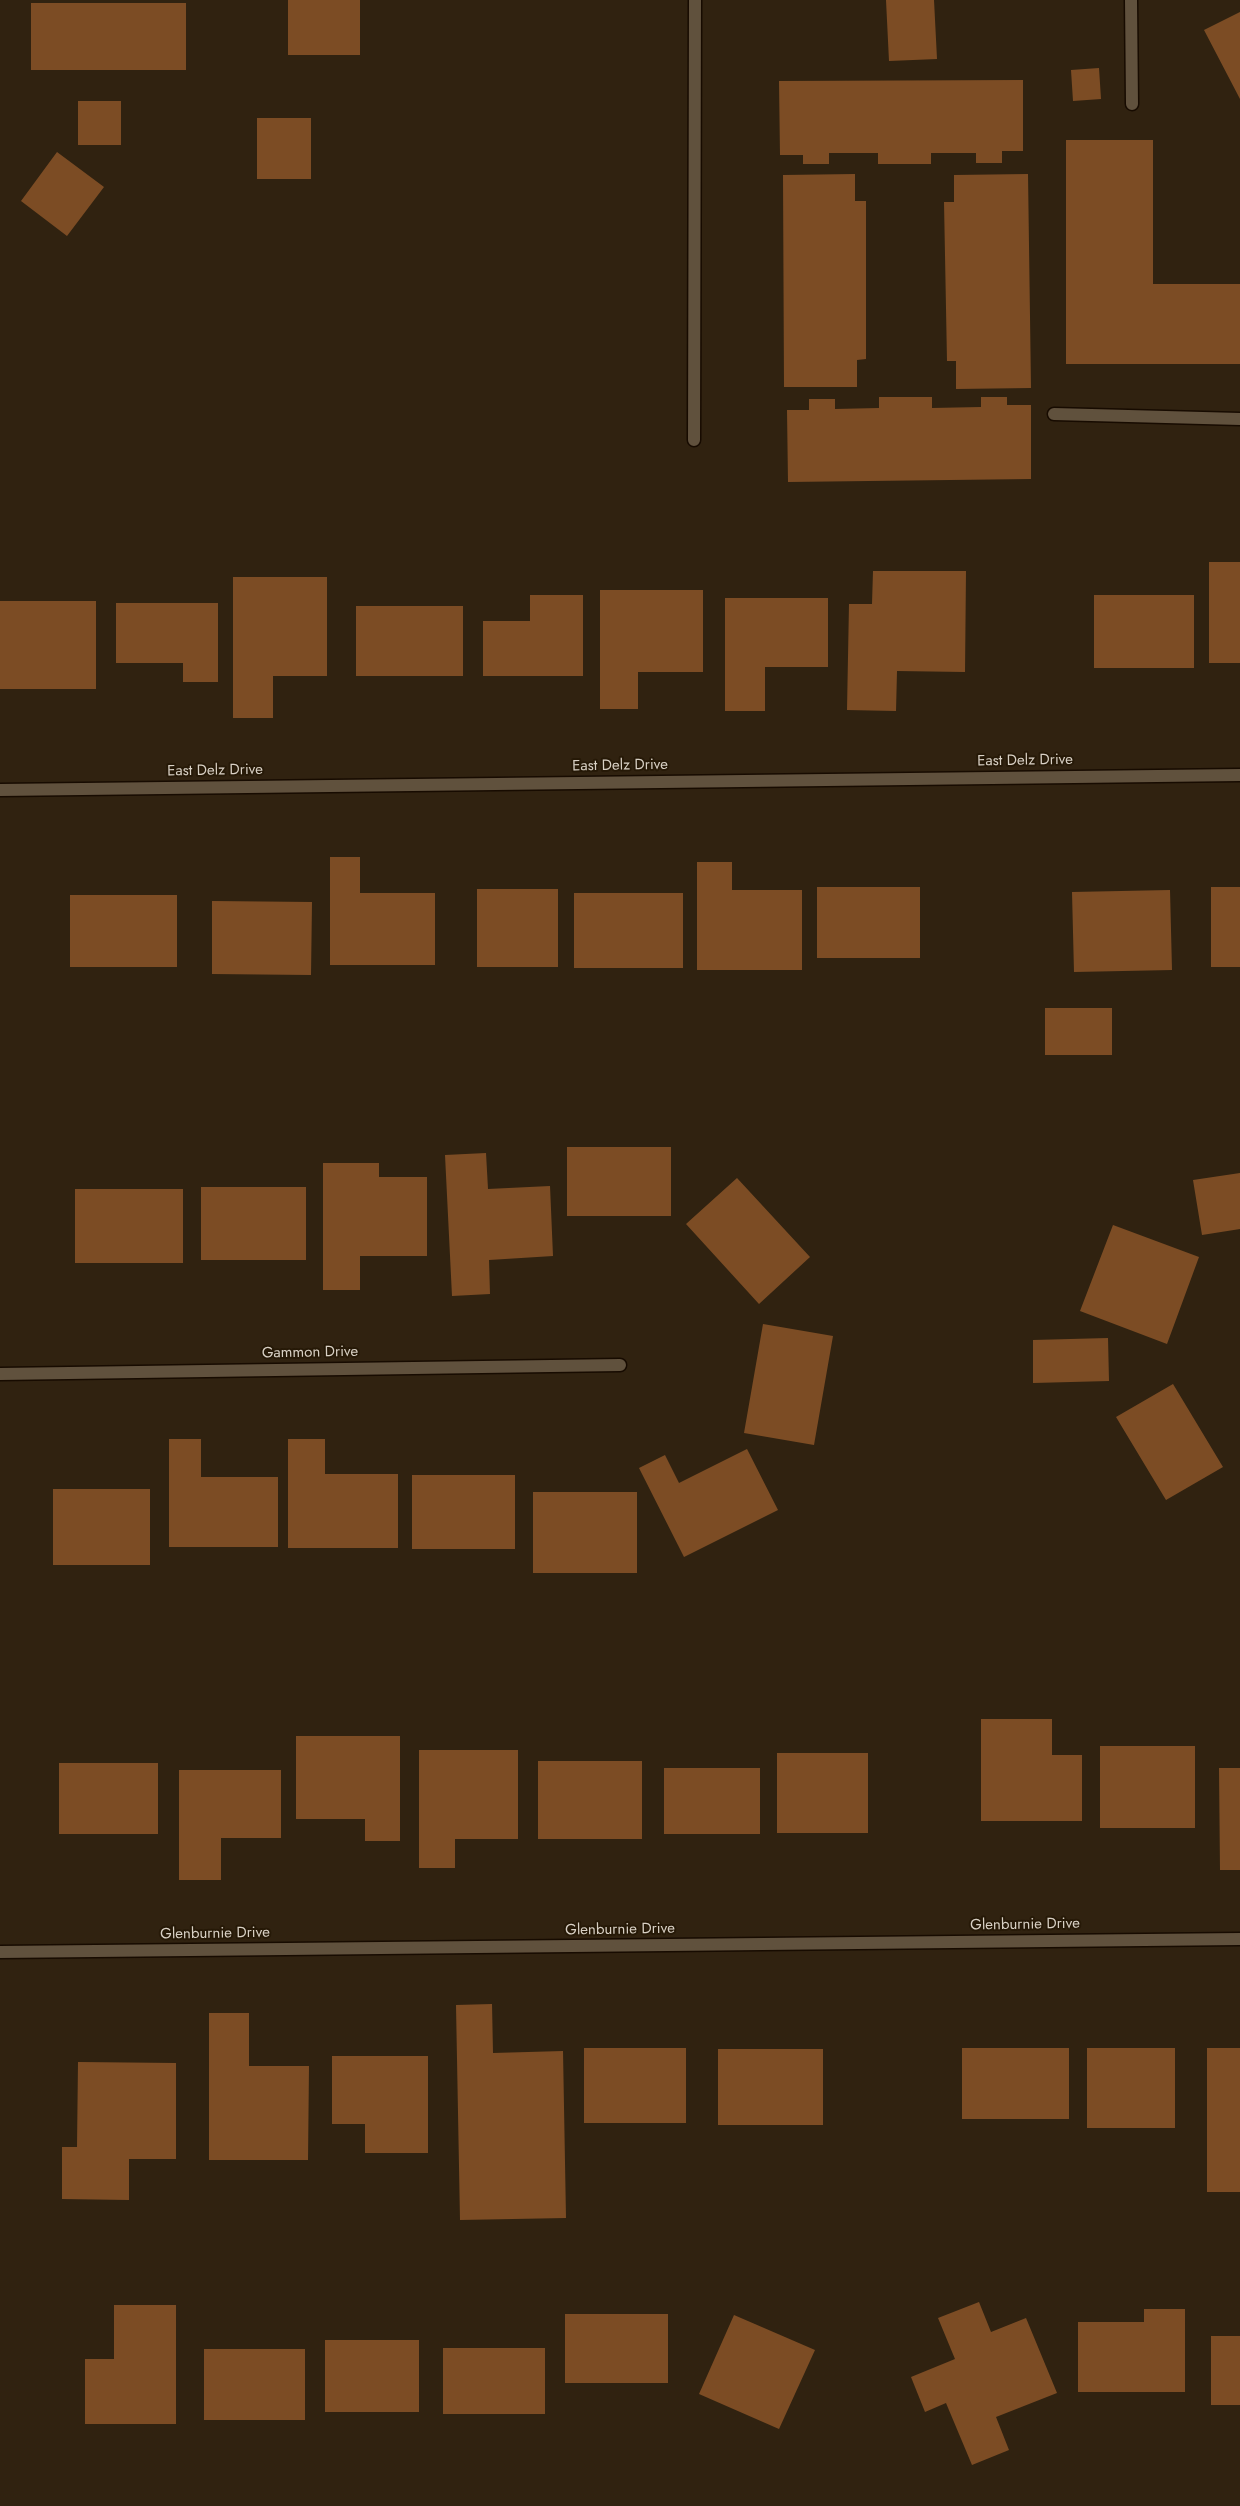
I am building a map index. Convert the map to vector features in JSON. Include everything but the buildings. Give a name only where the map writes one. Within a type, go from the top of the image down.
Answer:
[{"type":"street","points":[[694,440],[695,0]]},
{"type":"street","points":[[1131,0],[1132,104]]},
{"type":"street","points":[[1054,414],[1240,419]]},
{"type":"street","name":"East Delz Drive","points":[[0,790],[1240,775]]},
{"type":"street","name":"Gammon Drive","points":[[0,1374],[620,1365]]},
{"type":"street","name":"Glenburnie Drive","points":[[0,1952],[1240,1939]]}]
